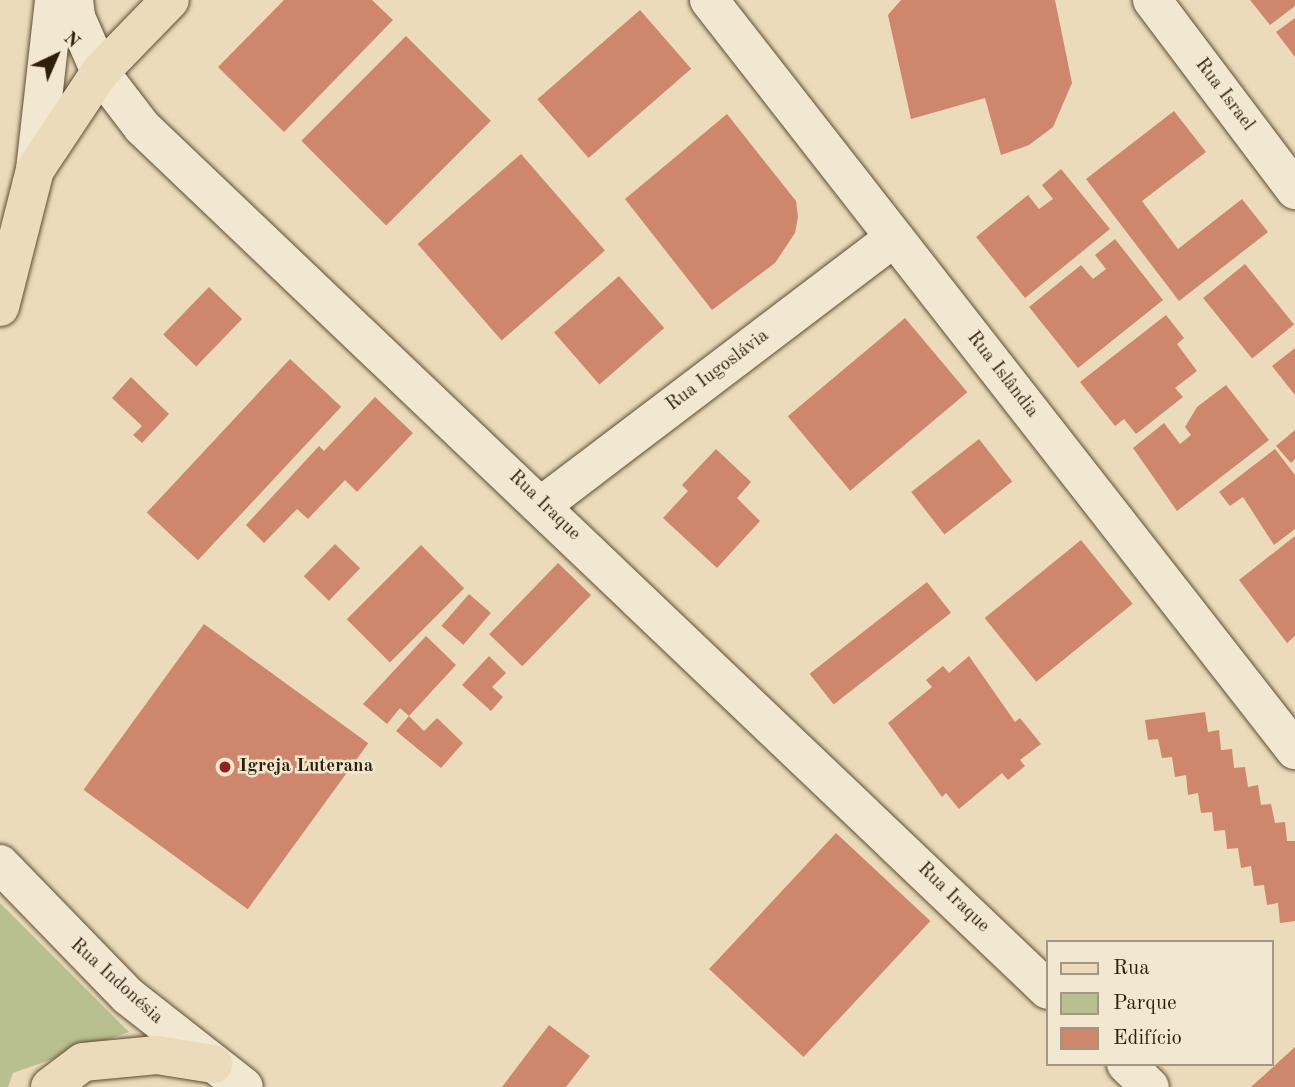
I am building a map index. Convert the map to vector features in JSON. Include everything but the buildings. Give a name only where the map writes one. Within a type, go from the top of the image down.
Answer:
[{"type":"main road","points":[[0,307],[35,170],[100,72],[170,0]]},
{"type":"main road","points":[[50,1087],[83,1062],[157,1055],[213,1065]]},
{"type":"street","points":[[35,170],[54,0]]},
{"type":"street","name":"Rua Iraque","points":[[74,0],[100,72],[142,127],[1046,987]]},
{"type":"street","name":"Rua Islândia","points":[[709,0],[1295,750]]},
{"type":"street","name":"Rua Israel","points":[[1152,0],[1295,190]]},
{"type":"street","name":"Rua Iugoslávia","points":[[542,505],[894,238]]},
{"type":"street","name":"Rua Indonésia","points":[[0,864],[60,931],[178,1037],[244,1087]]},
{"type":"street","points":[[1128,1066],[1150,1087]]},
{"type":"green space","points":[[0,903],[129,1032],[13,1073],[8,1087],[0,1087]]},
{"type":"place","name":"Igreja Luterana","points":[[225,767]]}]
